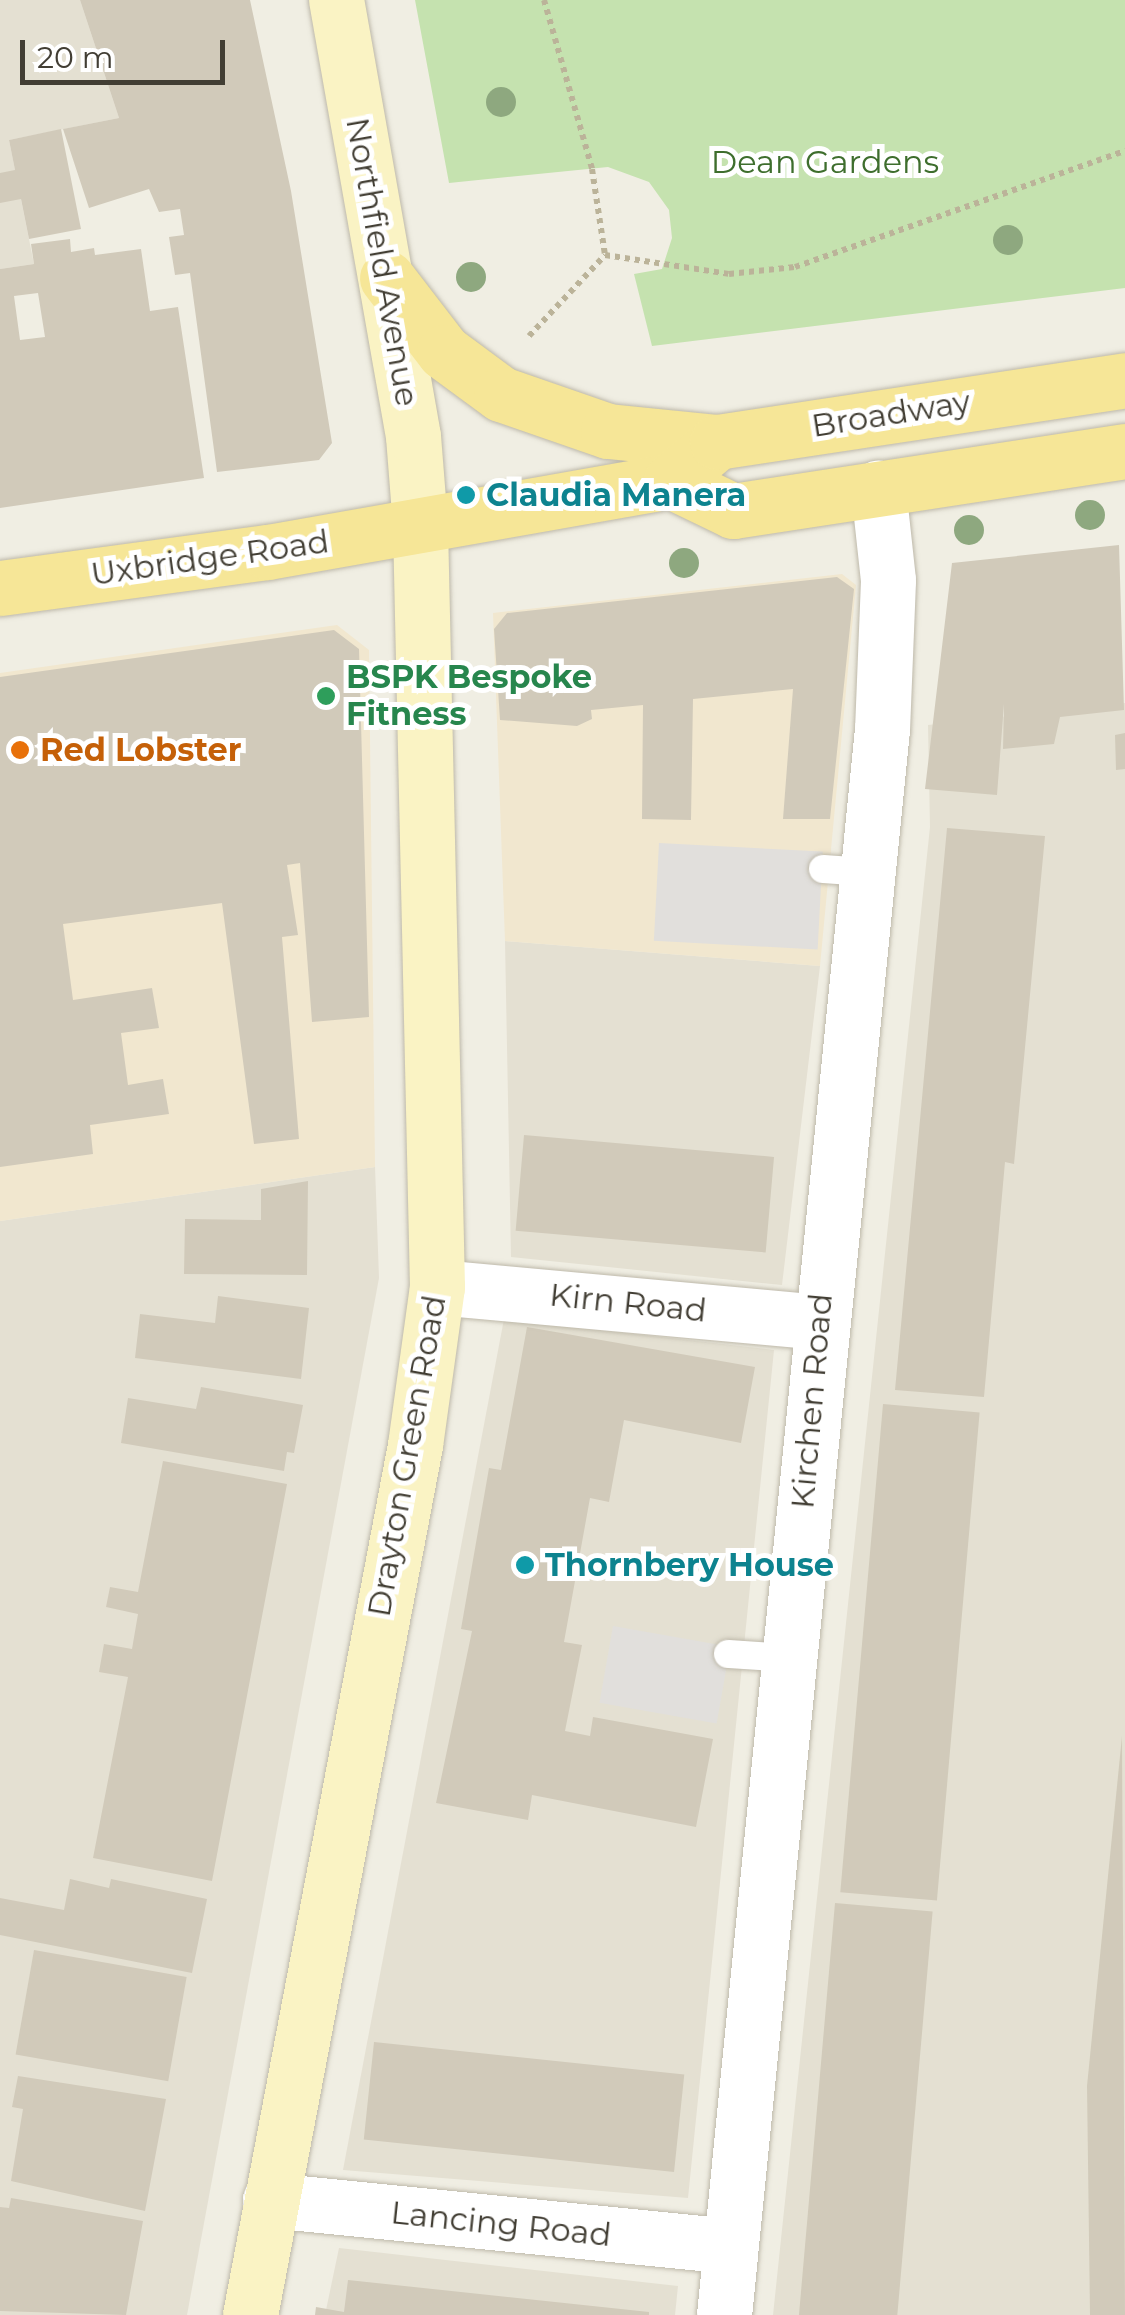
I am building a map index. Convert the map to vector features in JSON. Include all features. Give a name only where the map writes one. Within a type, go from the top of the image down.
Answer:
[{"type":"main road","name":"Northfield Avenue","points":[[336,0],[387,278],[420,525]]},
{"type":"main road","name":"Broadway","points":[[387,278],[444,352],[501,394],[608,431],[717,442],[1125,380]]},
{"type":"main road","points":[[420,525],[671,481],[717,442]]},
{"type":"main road","points":[[671,481],[733,510],[1125,451]]},
{"type":"main road","name":"Uxbridge Road","points":[[0,588],[420,525]]},
{"type":"main road","name":"Drayton Green Road","points":[[250,2315],[414,1445],[437,1287],[420,525]]},
{"type":"street","name":"Kirchen Road","points":[[724,2315],[819,1322],[845,870],[882,730],[888,580],[878,488]]},
{"type":"street","name":"Kirn Road","points":[[437,1287],[819,1322]]},
{"type":"street","name":"Lancing Road","points":[[270,2200],[731,2246]]},
{"type":"lane","points":[[728,1654],[788,1658]]},
{"type":"path","points":[[544,0],[592,169],[605,255]]},
{"type":"path","points":[[605,255],[730,274],[795,267],[1125,151]]},
{"type":"path","points":[[518,348],[605,255]]},
{"type":"shaded area","points":[[0,0],[80,0],[119,118],[9,140],[34,264],[0,269]]},
{"type":"shaded area","points":[[842,574],[856,585],[820,966],[505,941],[493,613]]},
{"type":"shaded area","points":[[337,625],[369,650],[375,1167],[0,1221],[0,673]]},
{"type":"shaded area","points":[[1125,703],[1125,2315],[773,2315],[930,827],[928,725]]},
{"type":"shaded area","points":[[659,843],[823,852],[818,949],[654,941]]},
{"type":"shaded area","points":[[505,941],[820,966],[782,1285],[511,1257]]},
{"type":"shaded area","points":[[375,1167],[379,1278],[187,2315],[0,2315],[0,1221]]},
{"type":"shaded area","points":[[504,1319],[774,1350],[688,2198],[343,2170]]},
{"type":"shaded area","points":[[613,1626],[730,1647],[717,1723],[599,1703]]},
{"type":"shaded area","points":[[339,2248],[678,2286],[675,2315],[325,2315]]},
{"type":"green space","name":"Dean Gardens","points":[[415,0],[1125,0],[1125,288],[652,346],[634,274],[662,269],[672,238],[669,210],[649,182],[608,167],[449,183]]},
{"type":"building","points":[[80,0],[250,0],[291,191],[332,443],[319,460],[217,472],[190,273],[175,275],[169,237],[184,235],[180,209],[159,212],[149,189],[89,208],[63,129],[119,118]]},
{"type":"building","points":[[61,129],[81,229],[29,239],[21,199],[0,203],[0,173],[15,170],[9,140]]},
{"type":"building","points":[[70,239],[71,252],[94,248],[95,255],[141,249],[150,311],[178,307],[204,478],[0,508],[0,269],[34,264],[31,244]],"holes":[[[38,293],[45,337],[20,340],[14,296]]]},
{"type":"building","points":[[1119,545],[1124,710],[1060,717],[1054,744],[1003,749],[1004,704],[997,795],[925,789],[952,563]]},
{"type":"building","points":[[837,577],[854,589],[830,819],[783,819],[793,689],[693,699],[691,820],[642,819],[643,705],[591,710],[592,719],[577,726],[500,720],[494,629],[507,613]]},
{"type":"building","points":[[334,630],[359,649],[369,1017],[312,1022],[300,863],[287,865],[298,935],[282,937],[299,1139],[254,1144],[222,903],[63,924],[73,1000],[152,988],[159,1028],[121,1033],[128,1085],[163,1079],[169,1114],[90,1125],[93,1154],[0,1167],[0,677]]},
{"type":"building","points":[[1125,733],[1125,769],[1116,770],[1115,735]]},
{"type":"building","points":[[947,828],[1045,836],[1014,1164],[1005,1162],[984,1397],[895,1390]]},
{"type":"building","points":[[524,1135],[774,1157],[766,1253],[516,1231]]},
{"type":"building","points":[[308,1181],[307,1275],[184,1274],[185,1219],[261,1220],[261,1189]]},
{"type":"building","points":[[218,1296],[309,1308],[301,1379],[135,1358],[140,1314],[215,1323]]},
{"type":"building","name":"Thornbery House","points":[[527,1327],[755,1367],[741,1443],[624,1420],[609,1502],[590,1498],[564,1642],[582,1645],[565,1731],[590,1736],[593,1717],[713,1739],[696,1827],[532,1795],[528,1820],[436,1803],[472,1631],[461,1629],[489,1468],[501,1470]]},
{"type":"building","points":[[201,1387],[303,1405],[294,1453],[287,1452],[284,1471],[121,1443],[128,1398],[196,1409]]},
{"type":"building","points":[[883,1404],[980,1412],[937,1901],[840,1892]]},
{"type":"building","points":[[163,1461],[287,1484],[212,1881],[93,1858],[128,1677],[99,1672],[104,1644],[132,1649],[138,1614],[106,1607],[110,1587],[138,1592]]},
{"type":"building","points":[[1122,1736],[1125,2315],[1090,2315],[1087,2086]]},
{"type":"building","points":[[70,1879],[109,1888],[111,1879],[207,1899],[192,1973],[0,1935],[0,1898],[64,1910]]},
{"type":"building","points":[[835,1903],[933,1912],[897,2315],[799,2315]]},
{"type":"building","points":[[34,1950],[187,1977],[168,2081],[16,2054]]},
{"type":"building","points":[[374,2042],[684,2075],[674,2172],[364,2139]]},
{"type":"building","points":[[18,2076],[166,2099],[145,2211],[11,2181],[23,2109],[12,2107]]},
{"type":"building","points":[[11,2198],[143,2221],[126,2315],[0,2311],[0,2207],[9,2208]]},
{"type":"building","points":[[348,2280],[649,2315],[315,2315],[316,2307],[344,2312]]},
{"type":"place","name":"Claudia Manera","points":[[466,495]]},
{"type":"place","name":"BSPK Bespoke Fitness","points":[[326,696]]},
{"type":"place","name":"Red Lobster","points":[[20,750]]},
{"type":"place","name":"Thornbery House","points":[[525,1565]]}]
